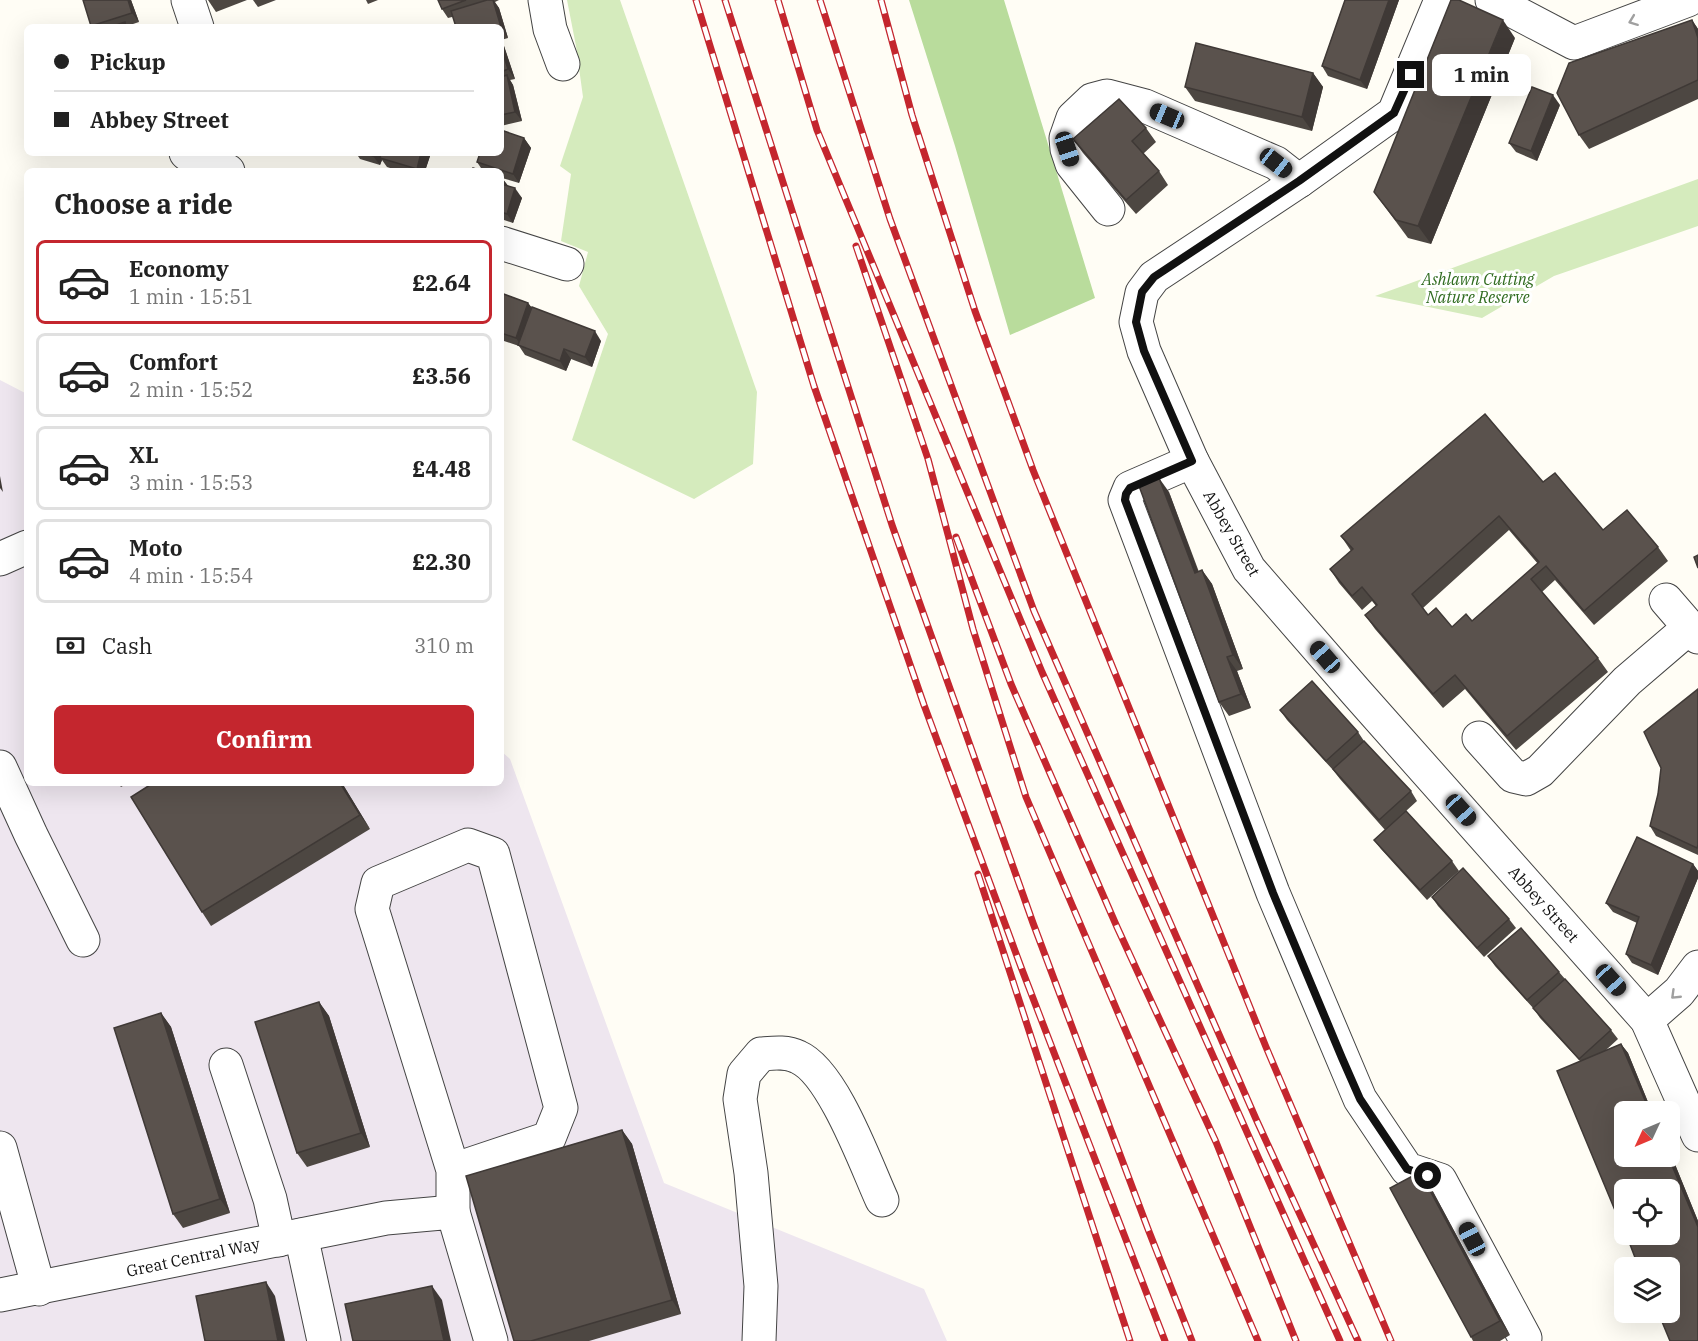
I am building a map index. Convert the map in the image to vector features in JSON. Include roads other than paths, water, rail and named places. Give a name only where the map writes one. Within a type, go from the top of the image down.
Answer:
[{"type":"street","points":[[188,0],[195,24]]},
{"type":"street","points":[[544,0],[550,29],[563,64]]},
{"type":"street","name":"Abbey Street","points":[[1441,0],[1394,113],[1299,181],[1154,277],[1142,292],[1136,322],[1144,351],[1192,461],[1249,569],[1647,1020],[1685,1067],[1698,1135]]},
{"type":"street","points":[[1492,0],[1574,43],[1688,0]]},
{"type":"street","points":[[1108,209],[1072,164],[1066,138],[1073,118],[1092,100],[1107,96],[1145,106],[1276,163],[1299,181]]},
{"type":"street","points":[[190,156],[200,164],[216,168]]},
{"type":"street","points":[[504,244],[567,264]]},
{"type":"street","points":[[1192,461],[1130,488],[1125,500],[1273,893],[1360,1099],[1407,1169],[1440,1180],[1525,1338]]},
{"type":"street","points":[[0,559],[24,548]]},
{"type":"street","points":[[1479,738],[1513,776],[1526,779],[1540,771],[1627,681],[1694,632],[1666,600]]},
{"type":"street","points":[[0,766],[83,940]]},
{"type":"street","points":[[453,1170],[549,1138],[561,1108],[493,854],[468,845],[378,883],[372,909],[453,1170],[453,1212],[491,1341]]},
{"type":"street","points":[[1647,1020],[1679,992],[1698,967]]},
{"type":"street","points":[[759,1341],[761,1287],[751,1173],[740,1099],[744,1074],[761,1054],[780,1052],[799,1057],[825,1080],[847,1120],[882,1200]]},
{"type":"street","points":[[226,1065],[270,1199],[290,1238],[324,1341]]},
{"type":"street","points":[[0,1148],[39,1289]]},
{"type":"street","name":"Great Central Way","points":[[0,1295],[386,1218],[453,1212]]},
{"type":"railway","points":[[696,0],[814,386],[924,705],[1021,967],[1165,1341]]},
{"type":"railway","points":[[725,0],[892,525],[1033,923],[1192,1341]]},
{"type":"railway","points":[[778,0],[817,130],[1042,672],[1340,1341]]},
{"type":"railway","points":[[820,0],[890,219],[1034,611],[1256,1119],[1358,1341]]},
{"type":"railway","points":[[881,0],[912,115],[975,311],[1033,470],[1266,1047],[1391,1341]]},
{"type":"railway","points":[[856,246],[928,459],[973,629],[1026,797],[1258,1341]]},
{"type":"railway","points":[[956,537],[1011,684],[1117,927],[1216,1142],[1296,1341]]},
{"type":"railway","points":[[978,874],[1130,1341]]},
{"type":"park label","name":"Ashlawn Cutting Nature Reserve","points":[[1478,288]]}]
